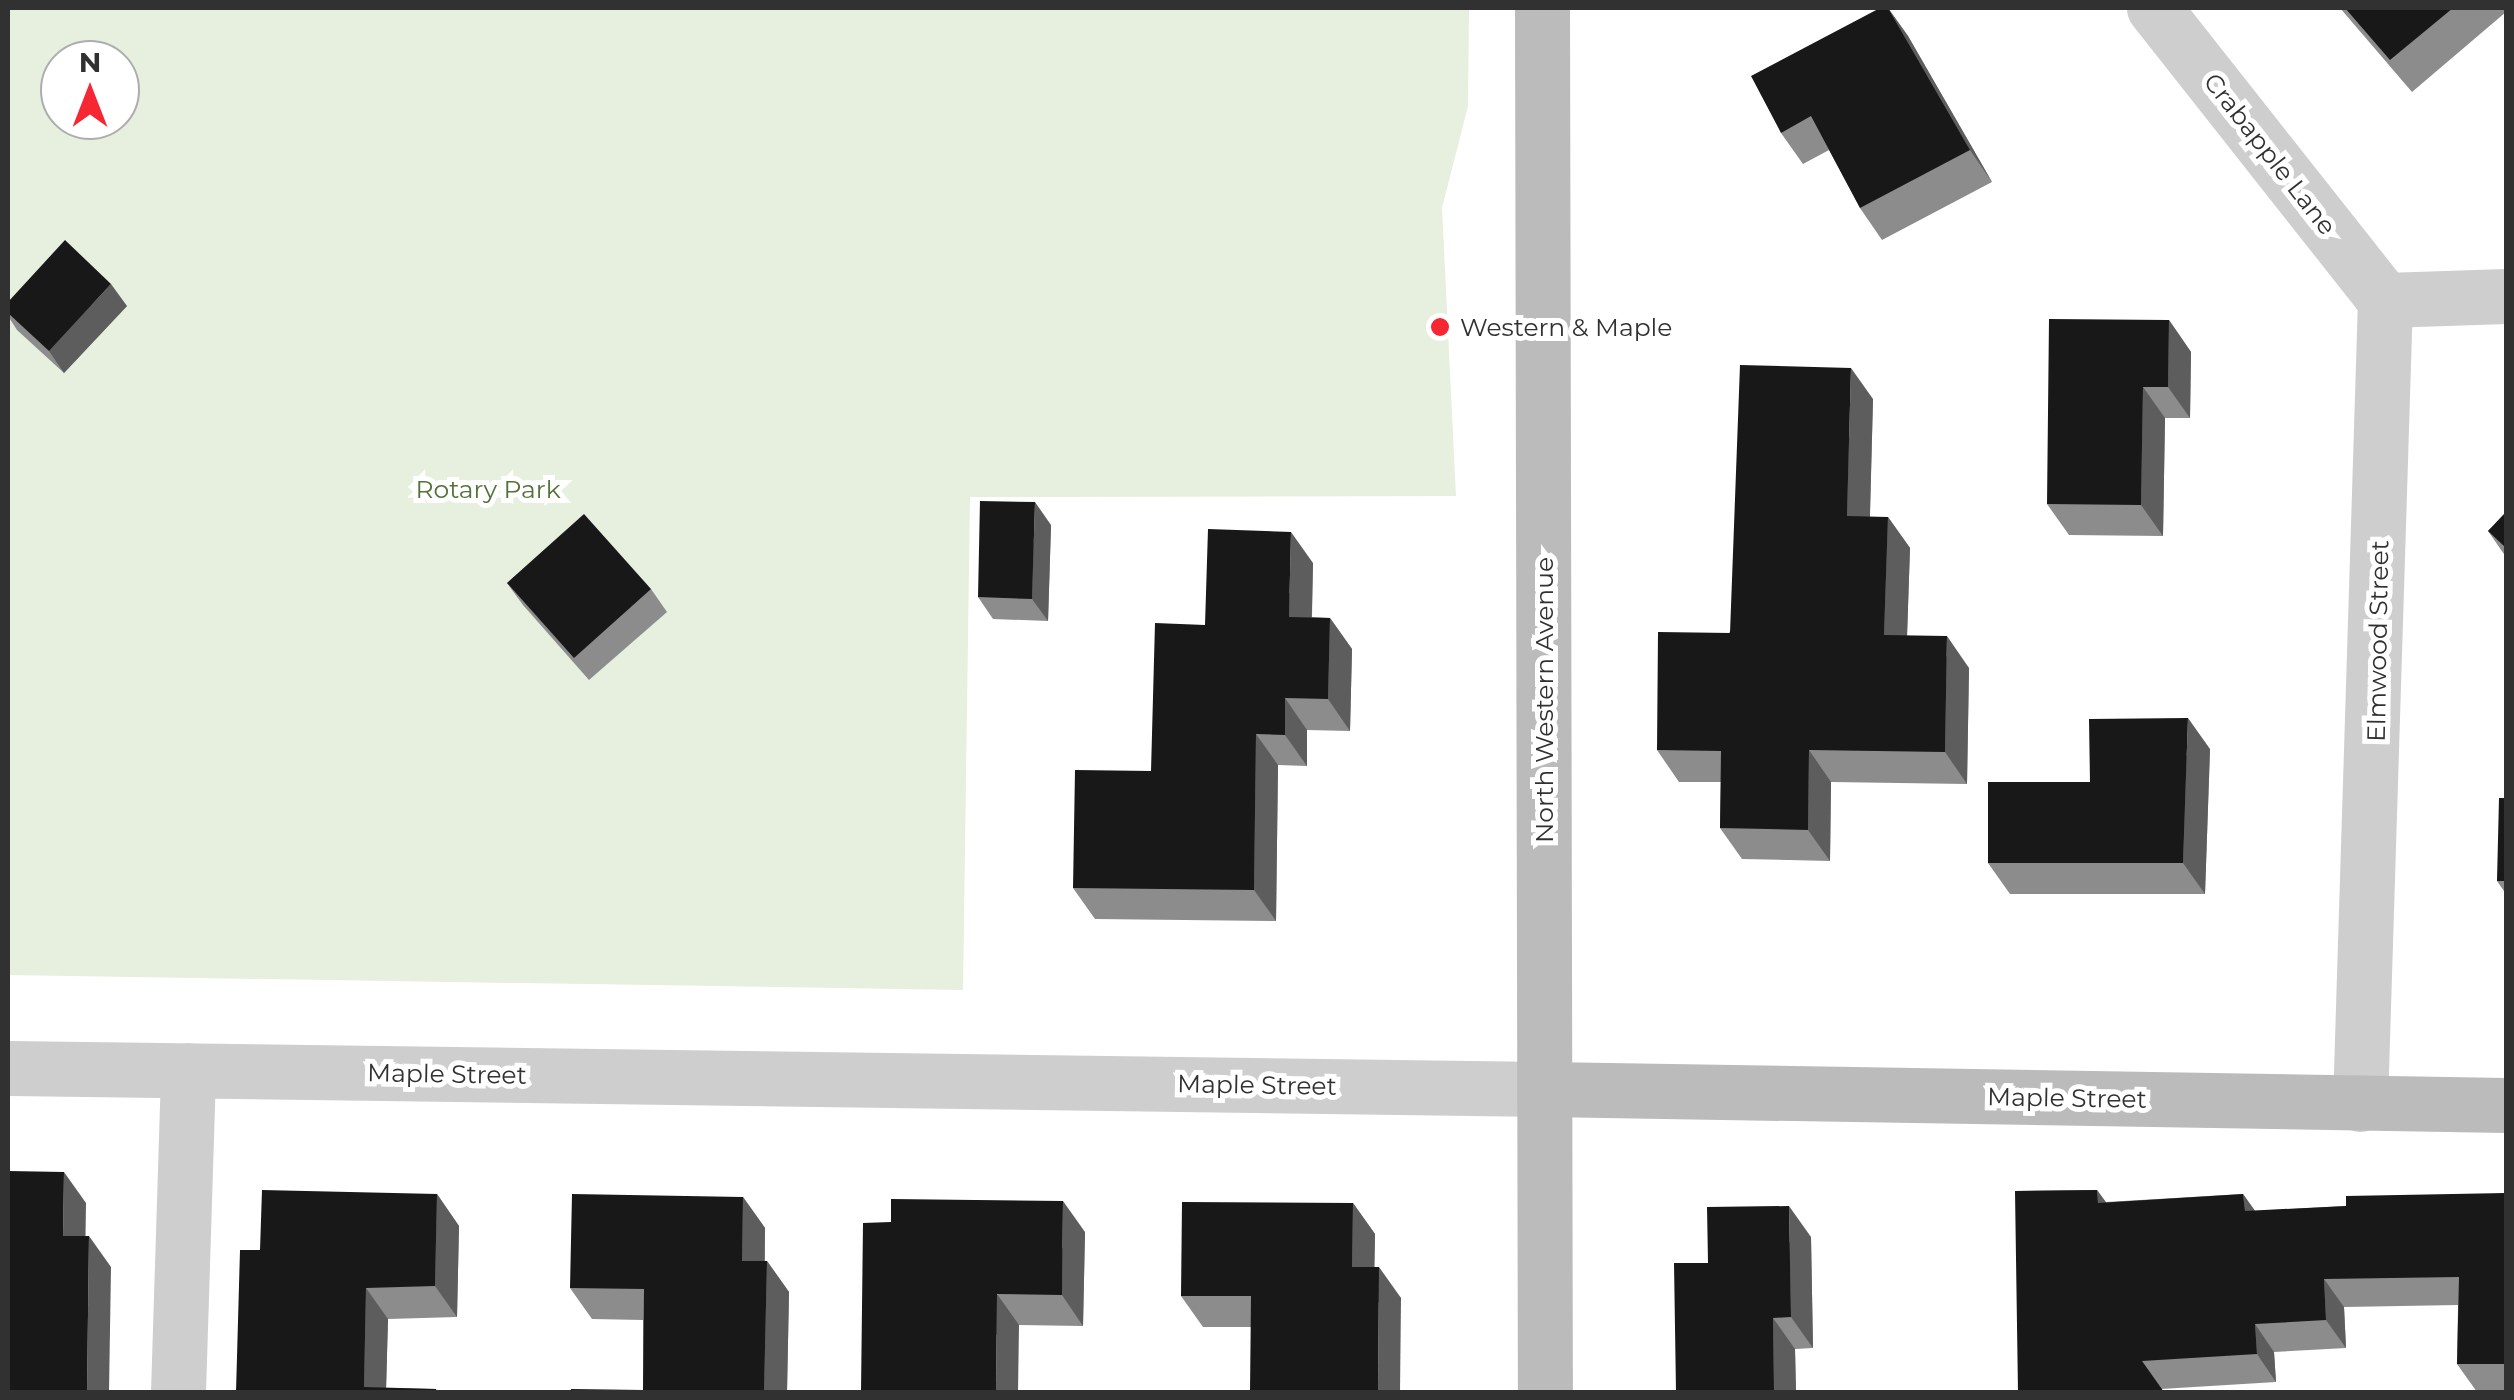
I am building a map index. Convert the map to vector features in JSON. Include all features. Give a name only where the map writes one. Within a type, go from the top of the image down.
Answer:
[{"type":"main road","name":"North Western Avenue","points":[[1542,8],[1545,1392]]},
{"type":"main road","name":"Maple Street","points":[[1546,1089],[2506,1105]]},
{"type":"street","name":"Crabapple Lane","points":[[2154,8],[2385,300]]},
{"type":"street","points":[[2385,300],[2506,296]]},
{"type":"street","name":"Elmwood Street","points":[[2360,1104],[2385,300]]},
{"type":"street","name":"Maple Street","points":[[8,1068],[1546,1089]]},
{"type":"street","points":[[178,1392],[188,1070]]},
{"type":"green space","name":"Rotary Park","points":[[8,8],[1469,8],[1468,106],[1442,208],[1456,496],[970,497],[963,990],[8,975]]},
{"type":"building","points":[[1880,8],[1888,8],[1970,150],[1860,208],[1811,116],[1781,133],[1751,76]]},
{"type":"building","points":[[2345,8],[2453,8],[2390,60]]},
{"type":"building","points":[[65,240],[111,284],[49,351],[8,313],[8,302]]},
{"type":"building","points":[[2049,319],[2169,320],[2168,387],[2143,387],[2141,505],[2047,504]]},
{"type":"building","points":[[1740,365],[1851,368],[1847,516],[1888,517],[1884,635],[1947,636],[1945,752],[1809,750],[1808,830],[1720,828],[1721,751],[1657,750],[1658,632],[1730,633]]},
{"type":"building","points":[[980,501],[1035,502],[1032,599],[978,597]]},
{"type":"building","points":[[2506,512],[2506,548],[2488,531]]},
{"type":"building","points":[[584,514],[651,589],[574,658],[507,583]]},
{"type":"building","points":[[1208,529],[1291,532],[1289,617],[1330,618],[1328,699],[1285,698],[1285,735],[1256,734],[1254,890],[1073,888],[1075,770],[1151,771],[1155,623],[1205,625]]},
{"type":"building","points":[[2188,718],[2183,863],[1988,863],[1988,782],[2090,782],[2089,719]]},
{"type":"building","points":[[2499,798],[2506,798],[2506,881],[2497,881]]},
{"type":"building","points":[[8,1171],[64,1172],[63,1236],[89,1236],[87,1392],[8,1392]]},
{"type":"building","points":[[262,1190],[437,1194],[435,1286],[366,1288],[364,1387],[436,1392],[236,1392],[240,1250],[260,1250]]},
{"type":"building","points":[[2097,1190],[2098,1203],[2243,1194],[2245,1211],[2346,1206],[2346,1196],[2506,1193],[2506,1364],[2457,1364],[2459,1277],[2324,1279],[2326,1320],[2255,1324],[2257,1354],[2142,1361],[2164,1392],[2018,1392],[2015,1191]]},
{"type":"building","points":[[572,1194],[743,1197],[742,1261],[767,1261],[764,1392],[571,1392],[643,1390],[644,1289],[570,1288]]},
{"type":"building","points":[[891,1199],[1063,1201],[1062,1295],[997,1294],[996,1390],[1059,1392],[861,1392],[863,1223],[891,1222]]},
{"type":"building","points":[[1182,1202],[1353,1203],[1352,1267],[1379,1267],[1378,1392],[1250,1392],[1251,1296],[1181,1296]]},
{"type":"building","points":[[1789,1206],[1791,1317],[1773,1318],[1774,1392],[1676,1392],[1674,1263],[1708,1263],[1707,1207]]},
{"type":"place","name":"Western & Maple","points":[[1440,327]]}]
